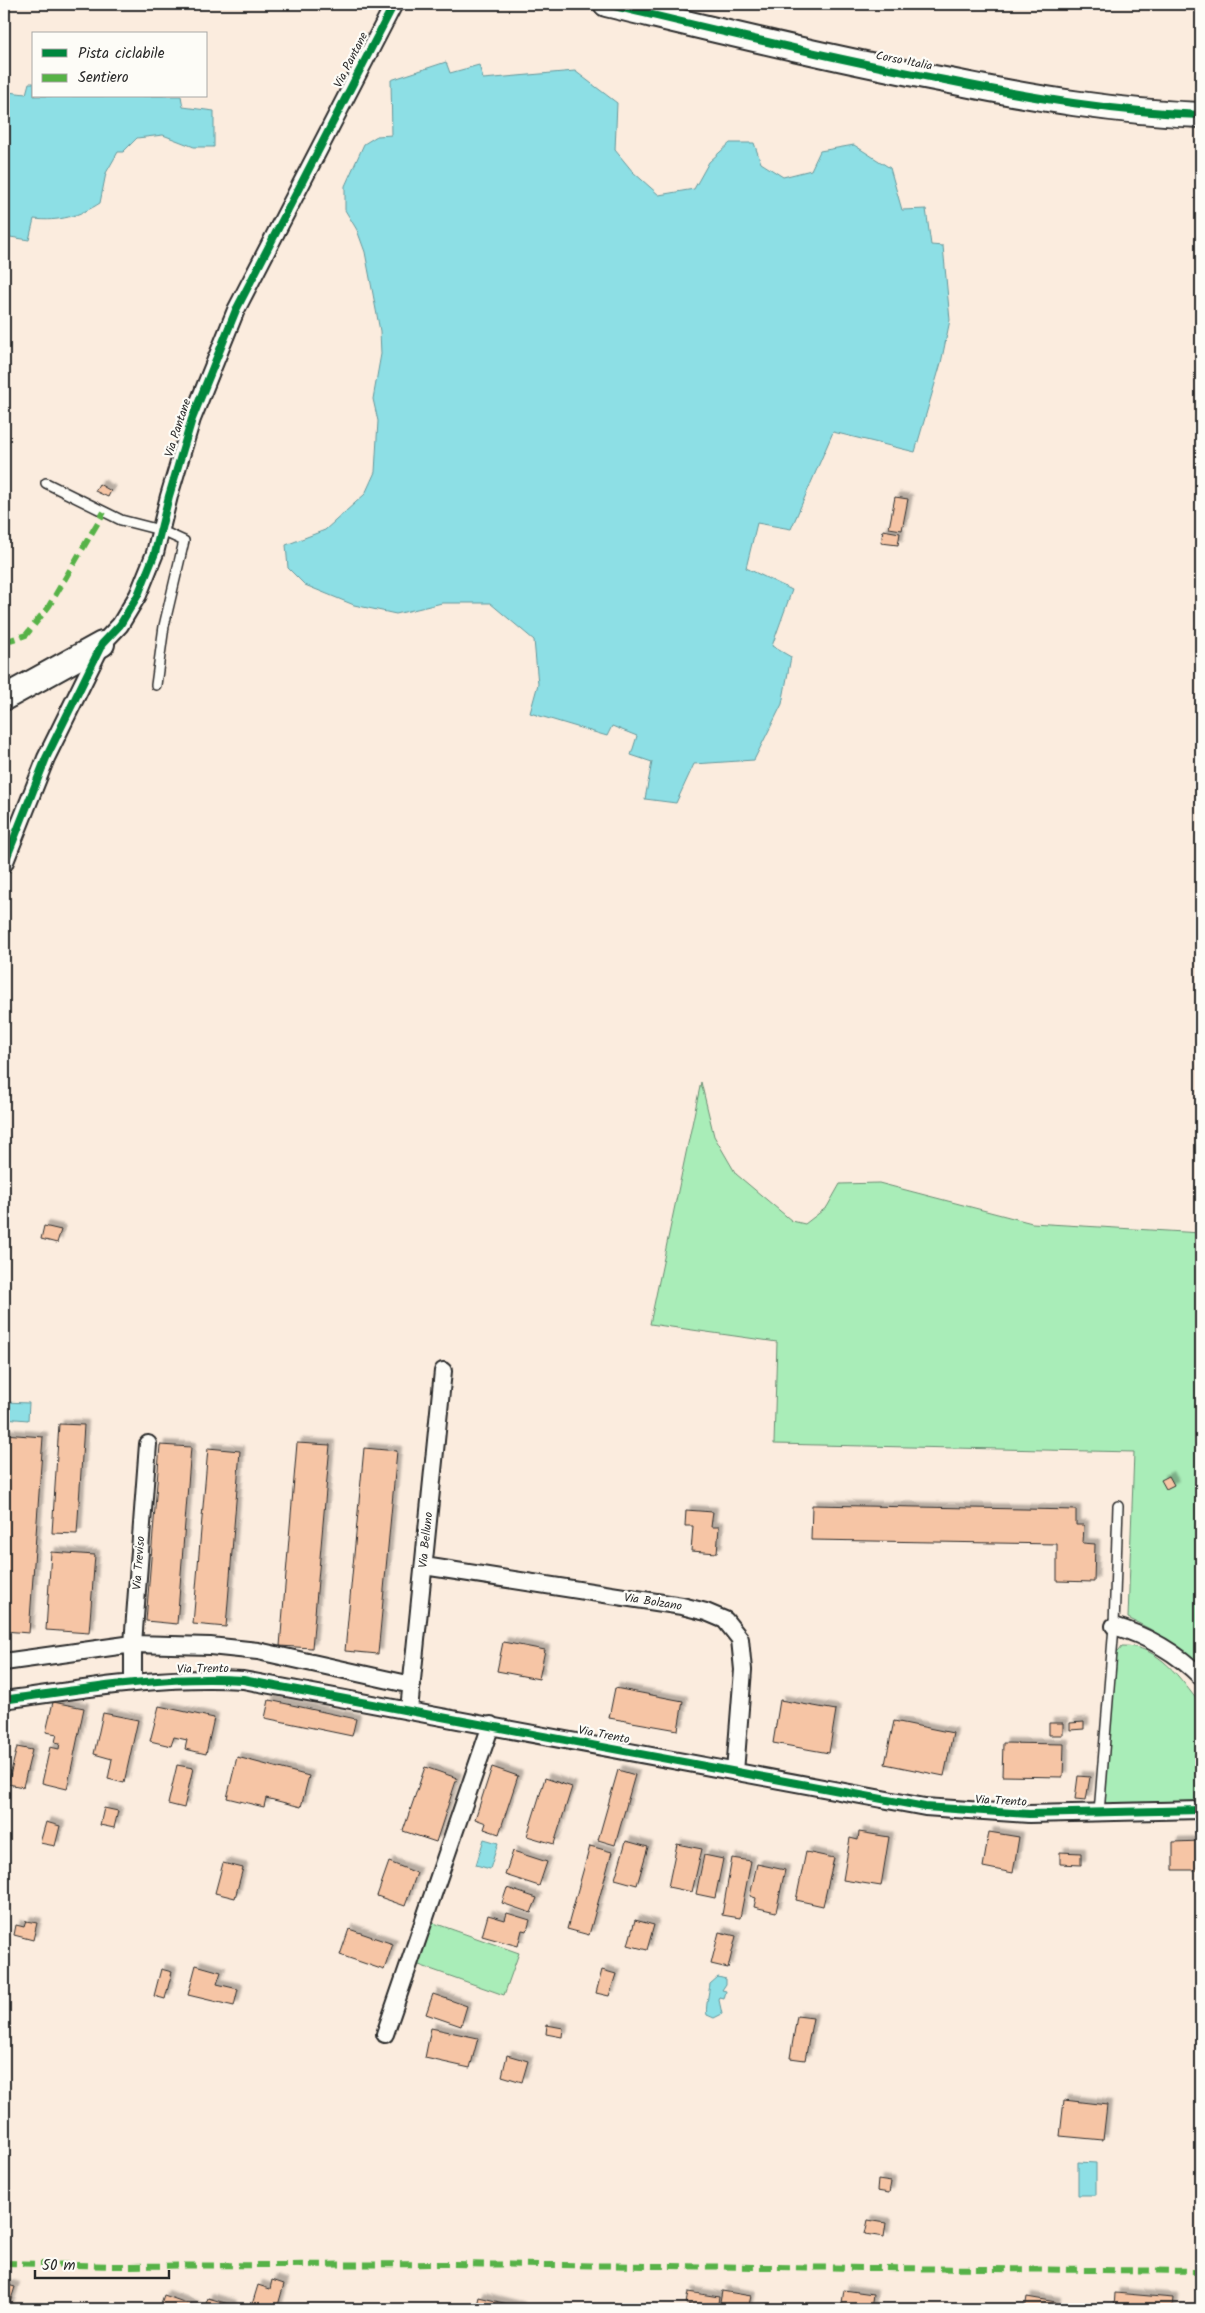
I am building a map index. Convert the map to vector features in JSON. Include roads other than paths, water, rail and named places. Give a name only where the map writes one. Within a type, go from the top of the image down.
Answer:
[{"type":"street","name":"Via Pantane","points":[[4,864],[46,758],[102,644],[120,625],[138,595],[155,553],[192,419],[236,310],[394,4]]},
{"type":"street","name":"Corso Italia","points":[[606,4],[848,62],[1042,99],[1105,108],[1201,116]]},
{"type":"street","points":[[4,698],[102,644]]},
{"type":"street","name":"Via Belluno","points":[[409,1710],[443,1371]]},
{"type":"street","name":"Via Treviso","points":[[133,1683],[133,1644],[148,1444]]},
{"type":"street","name":"Via Bolzano","points":[[424,1566],[682,1606],[706,1612],[725,1620],[740,1639],[744,1658],[735,1772]]},
{"type":"street","points":[[1114,1626],[1146,1637],[1164,1647],[1201,1677]]},
{"type":"street","points":[[4,1662],[133,1644],[210,1646],[251,1650],[412,1685]]},
{"type":"street","name":"Via Trento","points":[[4,1700],[133,1683],[207,1678],[249,1680],[878,1799],[950,1810],[1029,1814],[1201,1810]]},
{"type":"street","points":[[386,2034],[491,1725]]},
{"type":"lane","points":[[46,483],[121,520],[160,530],[184,541],[164,626],[156,686]]},
{"type":"lane","points":[[1099,1813],[1114,1626],[1118,1506]]},
{"type":"water","points":[[446,62],[450,73],[479,65],[483,79],[575,71],[617,103],[615,150],[633,172],[659,195],[694,189],[709,162],[730,143],[754,143],[761,163],[783,177],[811,170],[820,151],[854,145],[890,168],[902,210],[926,209],[931,245],[943,246],[950,320],[941,363],[915,452],[833,432],[791,529],[757,523],[746,568],[792,590],[772,646],[791,657],[782,704],[754,760],[694,764],[676,803],[645,799],[652,762],[631,755],[637,736],[612,726],[607,736],[530,713],[538,684],[534,640],[490,603],[442,603],[396,614],[354,605],[305,585],[288,568],[286,545],[325,530],[365,494],[375,472],[378,421],[373,399],[381,354],[380,331],[365,252],[357,230],[345,210],[345,186],[364,144],[377,136],[392,135],[391,80]]},
{"type":"water","points":[[29,83],[32,83],[32,98],[181,98],[183,107],[214,111],[214,147],[194,147],[163,135],[137,138],[123,152],[118,152],[106,173],[100,203],[85,211],[60,219],[34,219],[29,240],[4,236],[4,106],[8,92],[26,94]]},
{"type":"water","points":[[4,1402],[29,1403],[28,1420],[4,1418]]},
{"type":"water","points":[[484,1839],[498,1843],[490,1869],[476,1865]]},
{"type":"water","points":[[718,1977],[726,1979],[726,1984],[722,1990],[726,1991],[724,1999],[720,1998],[719,2000],[722,2014],[714,2018],[707,2015],[707,2005],[710,1984]]},
{"type":"water","points":[[1078,2162],[1096,2163],[1096,2195],[1078,2195]]}]
